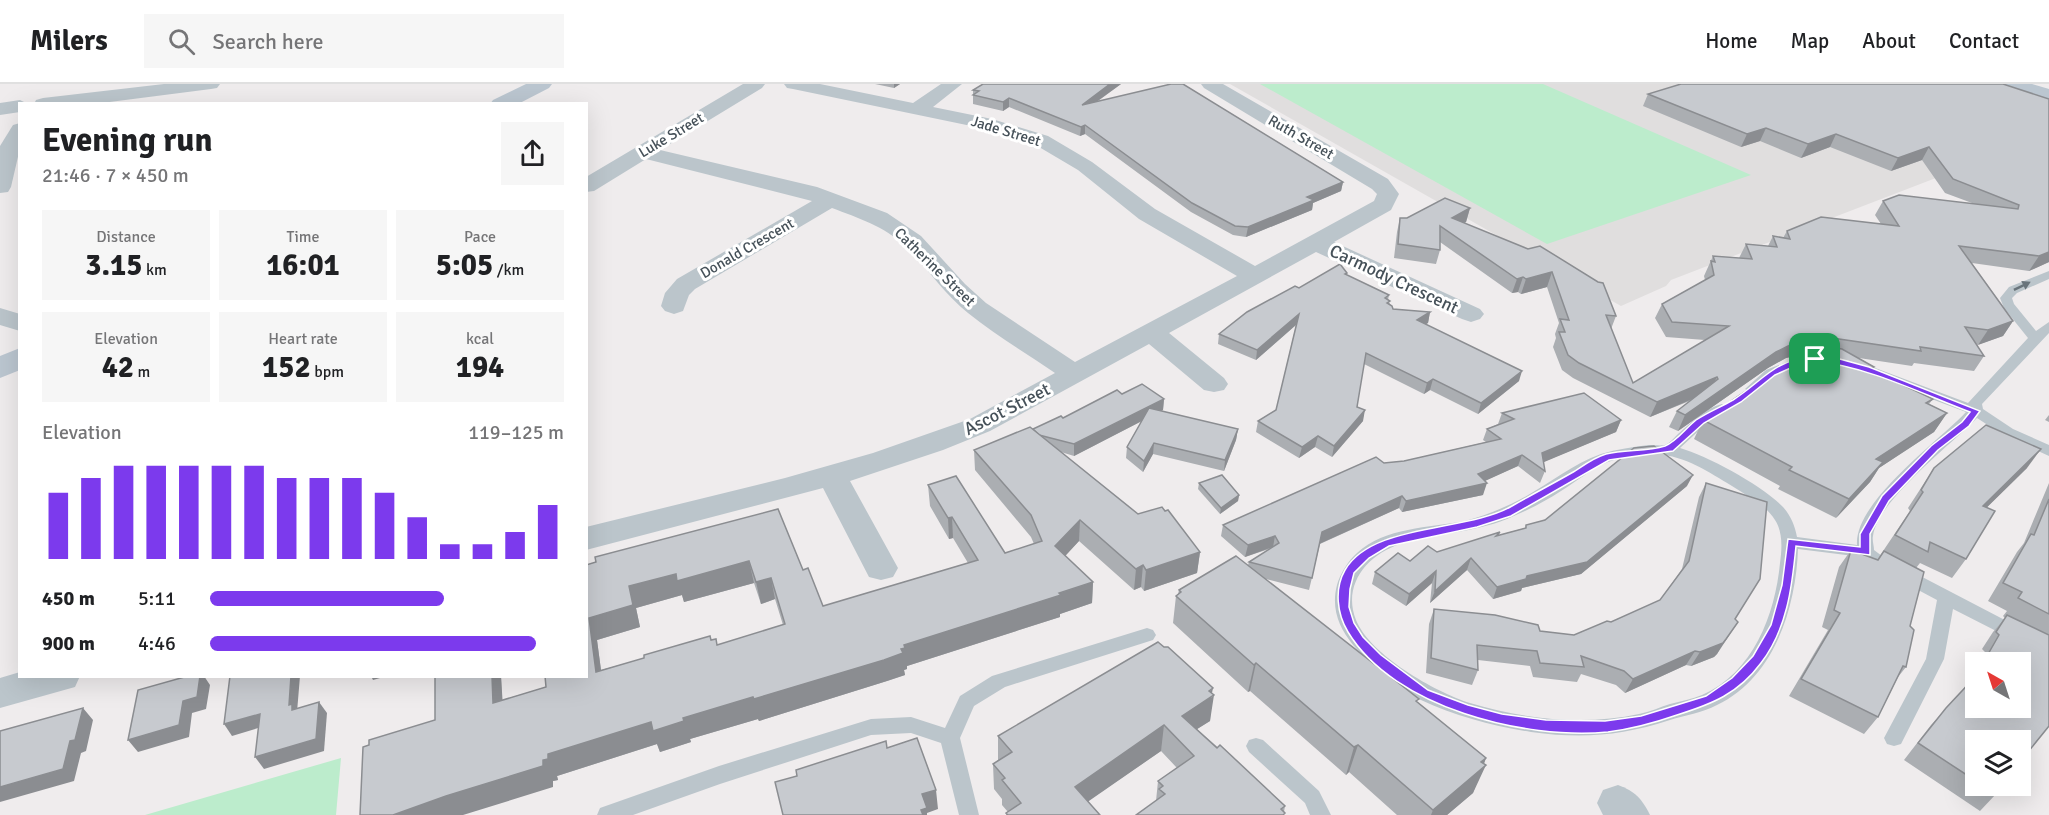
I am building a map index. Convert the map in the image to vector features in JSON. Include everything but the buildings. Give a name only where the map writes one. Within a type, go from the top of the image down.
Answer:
[{"type":"main road","points":[[504,102],[542,84]]},
{"type":"main road","points":[[2021,85],[2049,96]]},
{"type":"main road","points":[[0,369],[18,358]]},
{"type":"street","points":[[61,102],[211,84]]},
{"type":"street","name":"Luke Street","points":[[588,185],[756,84]]},
{"type":"street","name":"Jade Street","points":[[794,84],[918,108],[996,126],[1041,140],[1085,166],[1154,219],[1255,276]]},
{"type":"street","points":[[918,108],[953,84]]},
{"type":"street","name":"Ruth Street","points":[[1210,84],[1374,180],[1388,194]]},
{"type":"street","points":[[0,109],[18,106]]},
{"type":"street","points":[[0,187],[8,150],[18,132]]},
{"type":"street","name":"Catherine Street","points":[[644,152],[831,199],[879,218],[898,229],[977,308],[1075,374]]},
{"type":"street","name":"Ascot Street","points":[[588,538],[833,477],[929,446],[980,425],[1374,211],[1383,205],[1388,194]]},
{"type":"street","name":"Donald Crescent","points":[[674,306],[677,293],[686,284],[831,199]]},
{"type":"street","name":"Carmody Crescent","points":[[1316,243],[1471,314]]},
{"type":"street","points":[[0,316],[18,322]]},
{"type":"street","points":[[1151,332],[1214,384]]},
{"type":"street","points":[[833,477],[881,568]]},
{"type":"street","points":[[0,693],[55,678]]},
{"type":"lane","points":[[2035,338],[2008,305],[2006,298],[2013,290],[2049,275]]},
{"type":"lane","points":[[1866,552],[1865,534],[1885,498],[1935,448],[1965,424],[1976,411],[1975,403],[2049,326]]},
{"type":"lane","points":[[1670,449],[1701,421],[1738,400],[1772,373],[1808,359]]},
{"type":"lane","points":[[1853,365],[1976,411],[2008,432],[2049,451]]},
{"type":"lane","points":[[1670,449],[1699,462],[1776,509],[1787,526],[1791,542],[1787,585],[1777,626],[1757,659],[1736,682],[1710,700],[1641,722],[1605,727],[1546,725],[1502,719],[1467,710],[1424,693],[1377,658],[1359,640],[1348,624],[1343,607],[1344,589],[1349,572],[1365,555],[1386,543],[1477,523],[1507,513],[1606,457],[1670,449]]},
{"type":"lane","points":[[1791,542],[1866,552],[1881,563],[2049,651]]},
{"type":"lane","points":[[1894,738],[1935,659],[1946,598]]},
{"type":"lane","points":[[969,815],[950,738],[968,701],[999,681],[1147,634]]},
{"type":"lane","points":[[607,815],[718,776],[871,727],[911,725],[950,738]]},
{"type":"lane","points":[[1256,746],[1312,796],[1321,815]]},
{"type":"shaded area","points":[[1230,84],[1820,84],[2006,151],[1671,280],[1666,286],[1621,306]]},
{"type":"green space","points":[[1260,84],[1543,84],[1751,175],[1547,244]]},
{"type":"green space","points":[[341,758],[336,815],[145,815]]},
{"type":"route","points":[[1815,359],[1853,365],[1976,411],[1885,498],[1865,534],[1866,552],[1791,542],[1787,585],[1777,626],[1757,659],[1736,682],[1710,700],[1641,722],[1605,727],[1546,725],[1502,719],[1467,710],[1424,693],[1377,658],[1359,640],[1348,624],[1343,607],[1344,589],[1349,572],[1365,555],[1386,543],[1449,530],[1507,513],[1559,486],[1575,474],[1606,457],[1623,453],[1670,449],[1701,421],[1738,400],[1772,373],[1802,360],[1815,359]]}]
